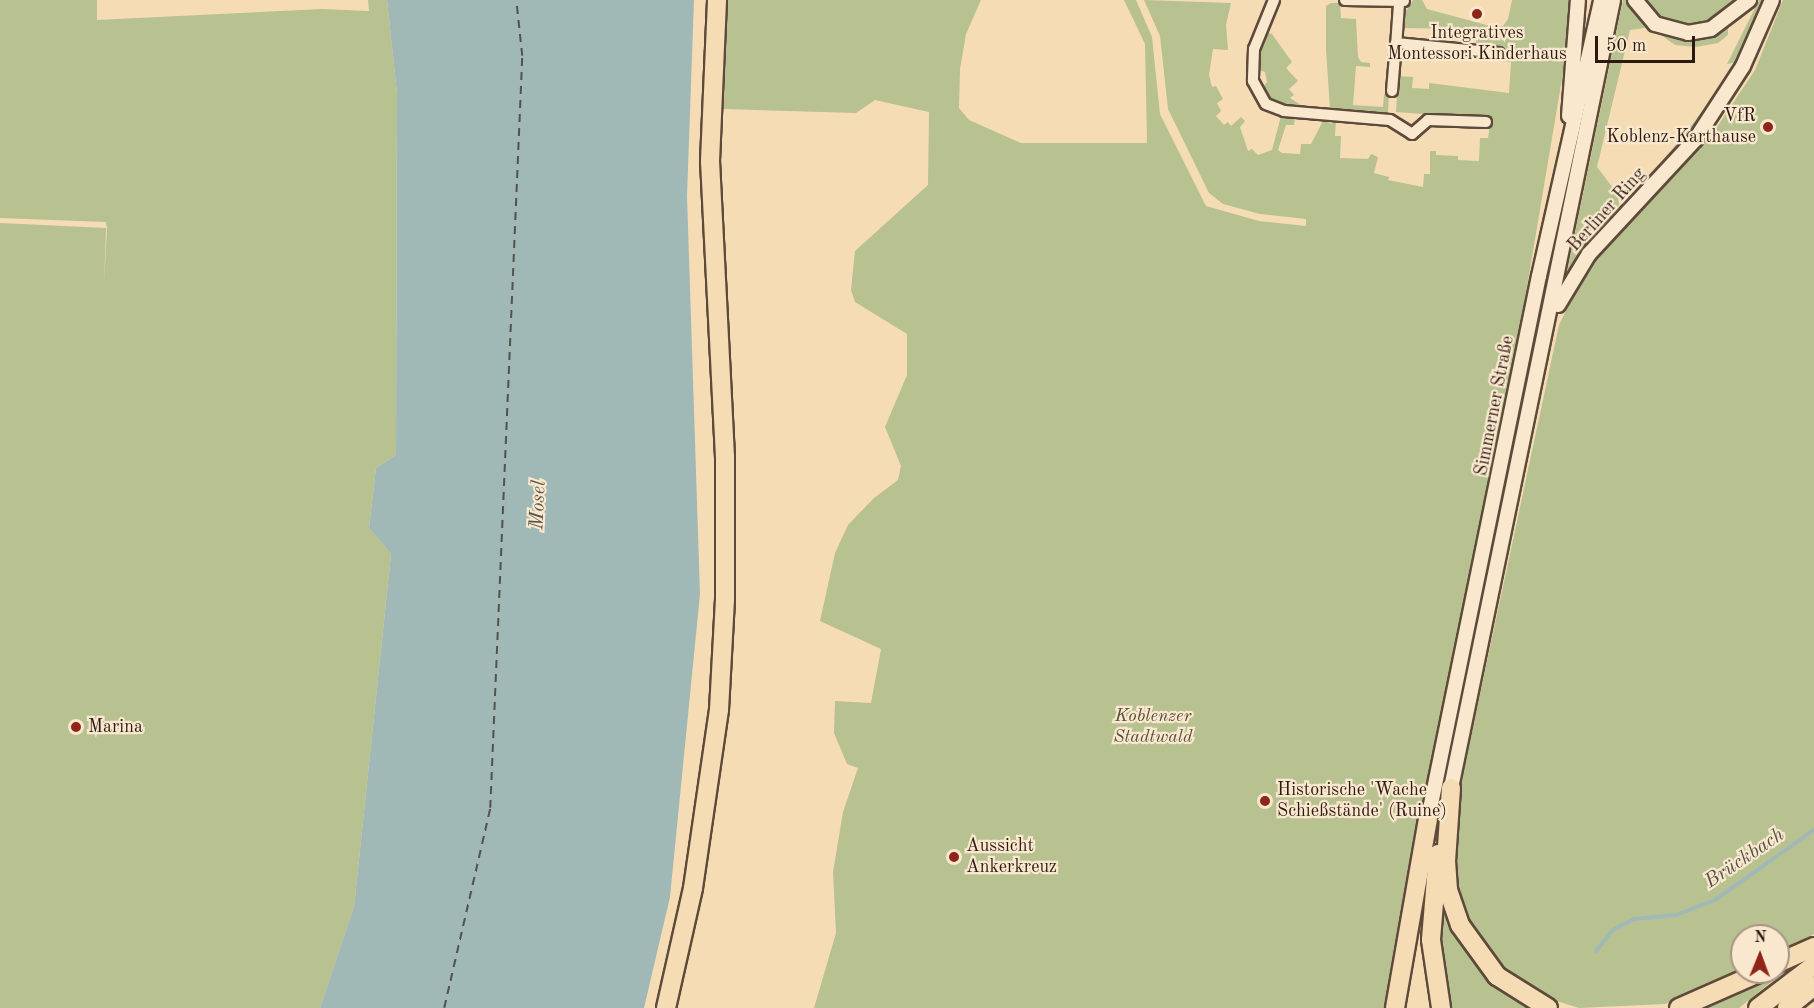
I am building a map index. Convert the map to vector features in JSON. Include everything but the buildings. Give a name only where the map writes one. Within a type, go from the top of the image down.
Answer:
[{"type":"main road","points":[[666,1008],[693,888],[717,722],[725,599],[725,457],[710,161],[717,0]]},
{"type":"main road","points":[[1441,1008],[1431,940],[1432,901],[1451,788]]},
{"type":"main road","points":[[1451,788],[1446,861],[1448,890],[1460,925],[1497,976],[1548,1008]]},
{"type":"main road","points":[[1395,1008],[1428,819]]},
{"type":"main road","points":[[1428,819],[1420,941],[1428,1008]]},
{"type":"main road","points":[[1790,958],[1814,947]]},
{"type":"main road","points":[[1758,1008],[1814,965]]},
{"type":"main road","points":[[1679,1008],[1734,984]]},
{"type":"main road","points":[[1787,1008],[1814,986]]},
{"type":"street","points":[[1274,0],[1254,49],[1253,81],[1266,104],[1284,111],[1390,120],[1412,134],[1428,120],[1486,122]]},
{"type":"street","points":[[1345,0],[1402,2],[1392,91]]},
{"type":"street","points":[[1566,151],[1578,0]]},
{"type":"street","name":"Simmerner Straße","points":[[1428,819],[1566,151],[1601,0]]},
{"type":"street","name":"Simmerner Straße","points":[[1451,788],[1549,326],[1613,0]]},
{"type":"street","points":[[1635,0],[1655,24],[1688,33],[1711,30],[1749,0]]},
{"type":"street","name":"Berliner Ring","points":[[1549,326],[1566,288],[1589,254],[1695,140],[1743,66],[1772,0]]},
{"type":"street","points":[[1396,43],[1499,53]]},
{"type":"green space","points":[[0,0],[97,0],[97,20],[322,9],[369,11],[368,0],[387,0],[397,94],[396,455],[376,468],[369,528],[391,554],[354,907],[320,1008],[0,1008],[0,223],[106,228],[104,284],[107,228],[106,222],[0,218]]},
{"type":"green space","name":"Koblenzer Stadtwald","points":[[726,0],[981,0],[966,34],[960,69],[959,108],[969,120],[1021,143],[1147,143],[1145,44],[1124,0],[1136,0],[1152,37],[1160,114],[1206,206],[1259,221],[1306,226],[1306,219],[1260,214],[1223,204],[1209,193],[1168,109],[1160,36],[1144,0],[1231,3],[1226,25],[1228,50],[1213,49],[1209,75],[1212,87],[1216,86],[1223,99],[1217,103],[1221,111],[1216,116],[1224,125],[1228,122],[1231,126],[1241,117],[1245,121],[1240,127],[1248,151],[1252,149],[1258,155],[1272,150],[1281,116],[1295,117],[1294,125],[1286,125],[1278,150],[1282,153],[1300,154],[1301,144],[1311,144],[1324,119],[1331,124],[1336,120],[1335,136],[1341,136],[1340,158],[1368,159],[1371,154],[1378,157],[1374,173],[1389,177],[1388,180],[1423,187],[1424,174],[1430,174],[1430,151],[1436,151],[1436,155],[1458,156],[1458,160],[1479,161],[1480,138],[1488,138],[1491,119],[1396,112],[1398,76],[1413,77],[1412,88],[1429,89],[1429,83],[1509,93],[1511,62],[1501,61],[1501,57],[1514,58],[1515,51],[1476,48],[1476,40],[1472,40],[1471,48],[1463,41],[1463,29],[1404,28],[1406,11],[1413,0],[1422,0],[1427,9],[1494,27],[1503,26],[1508,19],[1512,0],[1571,0],[1568,43],[1512,376],[1408,879],[1390,1004],[1383,1008],[814,1008],[836,933],[833,872],[843,812],[858,768],[847,764],[834,733],[835,701],[871,703],[881,649],[820,621],[835,553],[848,525],[874,498],[898,480],[901,466],[885,427],[907,375],[907,334],[855,302],[851,290],[855,251],[928,185],[929,112],[875,100],[856,113],[723,109]]},
{"type":"green space","points":[[1623,0],[1630,0],[1645,28],[1630,30],[1597,167],[1620,197],[1617,215],[1578,256],[1566,277]]},
{"type":"green space","points":[[1644,0],[1737,0],[1719,17],[1696,27],[1677,27],[1659,19]]},
{"type":"green space","points":[[1759,0],[1766,0],[1738,62],[1727,64]]},
{"type":"green space","points":[[1783,0],[1814,0],[1814,934],[1790,947],[1790,924],[1730,924],[1730,977],[1665,1004],[1579,1008],[1547,998],[1507,972],[1470,928],[1454,881],[1455,811],[1559,325],[1587,268],[1717,127],[1755,70]]},
{"type":"green space","points":[[1331,3],[1340,3],[1341,18],[1356,19],[1358,57],[1361,62],[1370,63],[1370,67],[1356,66],[1353,105],[1383,107],[1384,94],[1389,94],[1388,113],[1330,109],[1326,6]]},
{"type":"green space","points":[[1728,26],[1728,35],[1718,43],[1696,47],[1675,45],[1661,35],[1702,38]]},
{"type":"green space","points":[[1265,32],[1272,34],[1292,62],[1286,68],[1298,81],[1289,89],[1294,95],[1290,98],[1307,109],[1285,107],[1267,97],[1262,88],[1267,82],[1265,72],[1259,70],[1258,49]]},
{"type":"green space","points":[[1728,76],[1689,137],[1636,197],[1634,194],[1685,134]]},
{"type":"green space","points":[[1441,880],[1447,906],[1535,1008],[1445,1008],[1439,972]]},
{"type":"green space","points":[[1752,984],[1769,984],[1739,1008],[1700,1008]]},
{"type":"water","name":"Mosel","points":[[387,0],[694,0],[687,196],[700,594],[670,897],[644,1008],[320,1008],[354,907],[391,554],[369,528],[376,468],[396,455],[397,94]]},
{"type":"waterway","name":"Brückbach","points":[[1596,951],[1613,930],[1634,919],[1676,915],[1715,900],[1814,830]]},
{"type":"ferry route","points":[[444,1008],[490,808],[522,56],[516,0]]},
{"type":"place","name":"Integratives Montessori Kinderhaus","points":[[1477,14]]},
{"type":"place","name":"VfR Koblenz-Karthause","points":[[1768,127]]},
{"type":"place","name":"Marina","points":[[76,727]]},
{"type":"place","name":"Historische 'Wache Schießstände' (Ruine)","points":[[1265,801]]},
{"type":"place","name":"Aussicht Ankerkreuz","points":[[954,857]]}]
